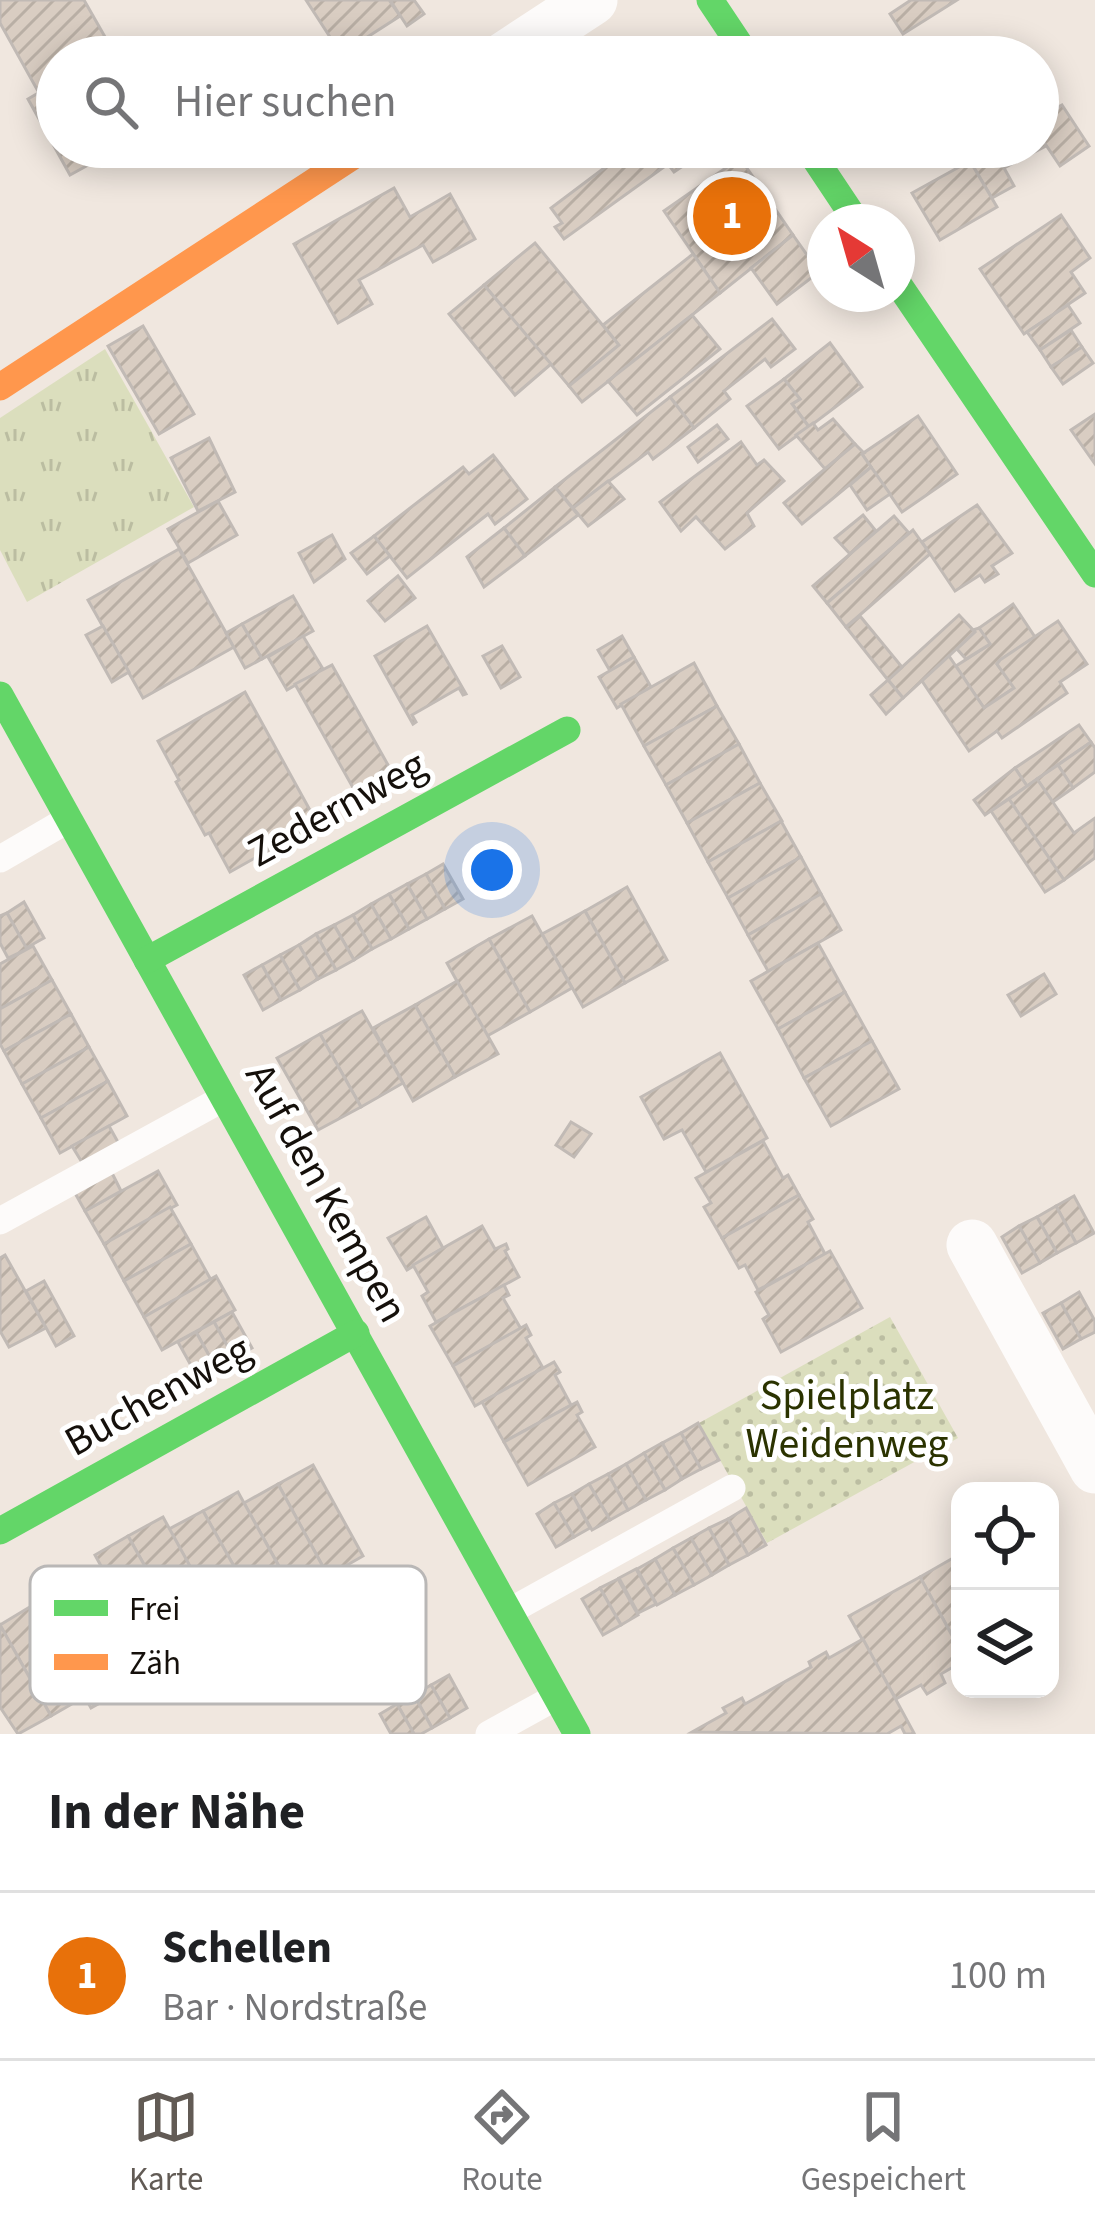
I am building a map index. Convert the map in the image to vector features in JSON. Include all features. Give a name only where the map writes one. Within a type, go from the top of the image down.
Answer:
[{"type":"street","points":[[537,36],[592,0]]},
{"type":"street","points":[[710,0],[734,36]]},
{"type":"street","points":[[0,387],[335,168]]},
{"type":"street","points":[[821,168],[845,204]]},
{"type":"street","points":[[915,309],[1095,574]]},
{"type":"street","name":"Auf den Kempen","points":[[0,694],[577,1734]]},
{"type":"street","name":"Zedernweg","points":[[148,960],[566,730]]},
{"type":"street","points":[[972,1245],[1095,1468]]},
{"type":"street","name":"Buchenweg","points":[[0,1531],[356,1333]]},
{"type":"lane","points":[[0,859],[69,819]]},
{"type":"lane","points":[[0,1221],[224,1098]]},
{"type":"lane","points":[[509,1611],[732,1488]]},
{"type":"lane","points":[[490,1734],[556,1697]]},
{"type":"green space","points":[[105,349],[194,507],[27,602],[0,550],[0,418]]},
{"type":"green space","name":"Spielplatz Weidenweg","points":[[890,1317],[958,1438],[767,1543],[699,1423]]},
{"type":"building","points":[[0,0],[84,0],[104,36],[36,36],[36,88],[0,23]]},
{"type":"building","points":[[306,0],[389,0],[400,16],[369,36],[329,36]]},
{"type":"building","points":[[390,0],[414,0],[424,14],[407,26]]},
{"type":"building","points":[[911,0],[957,0],[903,34],[890,14]]},
{"type":"building","points":[[1059,107],[1089,146],[1060,166],[1059,164]]},
{"type":"building","points":[[604,168],[662,168],[564,239],[555,227],[562,223],[551,208]]},
{"type":"building","points":[[726,168],[747,168],[793,235],[720,293],[664,211]]},
{"type":"building","points":[[957,168],[974,168],[997,207],[940,240],[912,193]]},
{"type":"building","points":[[974,168],[1004,168],[1014,186],[992,198]]},
{"type":"building","points":[[394,188],[410,217],[450,194],[475,239],[433,262],[423,245],[359,280],[372,304],[338,323],[294,244]]},
{"type":"building","points":[[1061,215],[1090,258],[1071,272],[1085,293],[1024,334],[980,269]]},
{"type":"building","points":[[793,235],[807,255],[807,281],[777,304],[751,268]]},
{"type":"building","points":[[535,243],[619,345],[569,386],[484,285]]},
{"type":"building","points":[[693,254],[720,293],[582,402],[569,386],[619,345],[603,325]]},
{"type":"building","points":[[484,285],[551,364],[515,395],[449,314]]},
{"type":"building","points":[[1068,305],[1080,323],[1040,350],[1027,332]]},
{"type":"building","points":[[692,315],[720,349],[637,415],[608,381]]},
{"type":"building","points":[[772,319],[795,349],[771,367],[765,359],[724,391],[730,399],[694,428],[670,397]]},
{"type":"building","points":[[143,326],[194,414],[159,434],[108,346]]},
{"type":"building","points":[[1071,330],[1082,347],[1051,367],[1040,350]]},
{"type":"building","points":[[830,343],[862,387],[809,427],[792,404],[800,399],[784,379]]},
{"type":"building","points":[[1082,347],[1093,363],[1063,384],[1051,367]]},
{"type":"building","points":[[784,379],[800,399],[792,404],[809,427],[779,449],[747,406]]},
{"type":"building","points":[[670,397],[694,428],[653,459],[648,452],[573,508],[555,487]]},
{"type":"building","points":[[1095,414],[1095,464],[1071,430]]},
{"type":"building","points":[[918,416],[957,474],[902,512],[862,454]]},
{"type":"building","points":[[833,419],[855,444],[825,469],[796,435],[813,423],[818,430]]},
{"type":"building","points":[[717,425],[728,439],[698,462],[688,447]]},
{"type":"building","points":[[209,438],[235,492],[198,511],[171,458]]},
{"type":"building","points":[[741,442],[757,465],[764,460],[784,481],[747,513],[754,526],[725,549],[696,517],[681,531],[660,502]]},
{"type":"building","points":[[855,444],[871,467],[802,524],[784,503]]},
{"type":"building","points":[[493,455],[527,499],[495,524],[488,514],[407,578],[374,536],[463,467],[469,474]]},
{"type":"building","points":[[871,467],[890,494],[867,510],[850,485]]},
{"type":"building","points":[[608,481],[624,499],[588,526],[573,508]]},
{"type":"building","points":[[555,487],[578,515],[525,556],[504,528]]},
{"type":"building","points":[[218,501],[237,535],[188,563],[168,529]]},
{"type":"building","points":[[977,505],[1012,553],[992,566],[998,574],[985,582],[980,575],[955,591],[922,542]]},
{"type":"building","points":[[863,515],[876,531],[850,554],[835,538]]},
{"type":"building","points":[[894,516],[909,533],[827,603],[813,586]]},
{"type":"building","points":[[504,528],[525,556],[484,587],[467,557]]},
{"type":"building","points":[[913,530],[930,554],[846,627],[827,603]]},
{"type":"building","points":[[332,535],[345,559],[314,582],[299,553]]},
{"type":"building","points":[[374,536],[390,556],[367,574],[351,553]]},
{"type":"building","points":[[179,549],[234,647],[143,698],[88,600]]},
{"type":"building","points":[[398,576],[415,598],[385,621],[368,601]]},
{"type":"building","points":[[293,596],[313,631],[262,659],[242,624]]},
{"type":"building","points":[[1013,604],[1035,637],[997,664],[1014,688],[984,708],[956,666],[990,644],[979,628]]},
{"type":"building","points":[[959,615],[975,632],[903,698],[888,680]]},
{"type":"building","points":[[860,616],[902,667],[888,680],[846,627]]},
{"type":"building","points":[[1058,621],[1087,664],[1060,682],[1067,693],[1002,738],[997,731],[969,751],[922,681],[949,656],[984,708],[1014,688],[997,664],[1000,660]]},
{"type":"building","points":[[242,624],[262,659],[245,668],[226,633]]},
{"type":"building","points":[[103,626],[129,672],[112,682],[86,635]]},
{"type":"building","points":[[427,626],[466,694],[459,688],[412,715],[413,724],[375,656]]},
{"type":"building","points":[[979,628],[990,644],[966,659],[957,649]]},
{"type":"building","points":[[303,636],[323,669],[287,690],[268,657]]},
{"type":"building","points":[[622,636],[634,657],[610,671],[598,650]]},
{"type":"building","points":[[502,646],[520,677],[501,688],[483,656]]},
{"type":"building","points":[[634,657],[651,687],[617,708],[599,677]]},
{"type":"building","points":[[694,663],[717,706],[644,746],[621,704]]},
{"type":"building","points":[[332,665],[397,781],[361,802],[295,684]]},
{"type":"building","points":[[888,680],[903,698],[886,714],[871,695]]},
{"type":"building","points":[[245,692],[317,823],[230,872],[209,833],[205,835],[158,741]]},
{"type":"building","points":[[717,706],[739,744],[666,785],[644,746]]},
{"type":"building","points":[[1079,725],[1091,742],[1027,786],[1015,768]]},
{"type":"building","points":[[1091,742],[1095,772],[1073,788],[1058,765]]},
{"type":"building","points":[[739,744],[760,783],[687,823],[666,785]]},
{"type":"building","points":[[1058,765],[1073,788],[1053,802],[1037,779]]},
{"type":"building","points":[[1015,768],[1027,786],[985,815],[974,800]]},
{"type":"building","points":[[1037,779],[1074,833],[1095,818],[1095,858],[1064,880],[1009,799]]},
{"type":"building","points":[[760,783],[782,821],[708,862],[687,823]]},
{"type":"building","points":[[1009,799],[1064,880],[1045,892],[991,811]]},
{"type":"building","points":[[781,821],[801,857],[728,898],[708,862]]},
{"type":"building","points":[[801,857],[821,894],[748,935],[728,898]]},
{"type":"building","points":[[443,864],[463,899],[445,909],[426,874]]},
{"type":"building","points":[[426,874],[445,909],[427,919],[407,884]]},
{"type":"building","points":[[407,884],[427,919],[409,929],[389,894]]},
{"type":"building","points":[[627,887],[667,960],[625,983],[585,911]]},
{"type":"building","points":[[389,894],[409,929],[391,939],[371,904]]},
{"type":"building","points":[[821,894],[841,930],[768,971],[748,935]]},
{"type":"building","points":[[24,902],[44,938],[26,948],[7,913]]},
{"type":"building","points":[[371,904],[391,939],[372,949],[353,915]]},
{"type":"building","points":[[585,911],[625,983],[583,1007],[542,934]]},
{"type":"building","points":[[7,913],[27,949],[8,958],[0,943],[0,916]]},
{"type":"building","points":[[353,915],[372,949],[354,960],[334,925]]},
{"type":"building","points":[[532,916],[572,988],[530,1012],[489,939]]},
{"type":"building","points":[[334,925],[354,960],[336,970],[316,934]]},
{"type":"building","points":[[316,934],[336,970],[318,979],[299,945]]},
{"type":"building","points":[[489,939],[530,1012],[487,1036],[447,963]]},
{"type":"building","points":[[818,943],[845,992],[778,1029],[751,981]]},
{"type":"building","points":[[299,945],[318,979],[300,990],[280,955]]},
{"type":"building","points":[[33,946],[52,980],[0,1009],[0,964]]},
{"type":"building","points":[[280,955],[300,990],[281,1000],[262,965]]},
{"type":"building","points":[[262,965],[281,1000],[263,1010],[244,975]]},
{"type":"building","points":[[1044,974],[1056,994],[1021,1016],[1008,995]]},
{"type":"building","points":[[52,980],[71,1014],[4,1051],[0,1009]]},
{"type":"building","points":[[457,981],[498,1054],[455,1077],[415,1005]]},
{"type":"building","points":[[845,992],[872,1041],[804,1078],[778,1029]]},
{"type":"building","points":[[415,1005],[455,1077],[413,1101],[373,1028]]},
{"type":"building","points":[[362,1011],[403,1083],[361,1107],[320,1034]]},
{"type":"building","points":[[71,1014],[89,1047],[22,1084],[4,1051]]},
{"type":"building","points":[[320,1034],[361,1107],[318,1130],[277,1058]]},
{"type":"building","points":[[872,1041],[899,1089],[831,1126],[804,1078]]},
{"type":"building","points":[[89,1047],[108,1081],[41,1118],[22,1084]]},
{"type":"building","points":[[720,1053],[767,1138],[706,1172],[682,1130],[664,1139],[641,1097]]},
{"type":"building","points":[[108,1081],[127,1116],[60,1153],[41,1118]]},
{"type":"building","points":[[571,1122],[591,1134],[574,1157],[556,1145]]},
{"type":"building","points":[[109,1126],[119,1144],[83,1164],[72,1146]]},
{"type":"building","points":[[763,1141],[783,1178],[788,1175],[799,1195],[722,1238],[704,1207],[711,1203],[696,1178]]},
{"type":"building","points":[[158,1171],[177,1205],[104,1244],[85,1211]]},
{"type":"building","points":[[112,1173],[121,1191],[85,1211],[75,1193]]},
{"type":"building","points":[[799,1195],[825,1254],[758,1290],[722,1238]]},
{"type":"building","points":[[1074,1196],[1094,1233],[1076,1243],[1056,1206]]},
{"type":"building","points":[[1056,1206],[1076,1243],[1057,1253],[1037,1217]]},
{"type":"building","points":[[170,1207],[191,1244],[124,1281],[104,1244]]},
{"type":"building","points":[[426,1217],[443,1248],[407,1270],[388,1238]]},
{"type":"building","points":[[1037,1217],[1057,1253],[1040,1263],[1019,1226]]},
{"type":"building","points":[[482,1226],[495,1249],[506,1244],[519,1277],[436,1322],[422,1296],[428,1292],[413,1265]]},
{"type":"building","points":[[1019,1226],[1040,1263],[1022,1273],[1002,1237]]},
{"type":"building","points":[[191,1244],[211,1280],[144,1317],[124,1281]]},
{"type":"building","points":[[830,1251],[862,1308],[781,1352],[763,1319],[769,1315],[756,1292]]},
{"type":"building","points":[[5,1255],[46,1328],[9,1347],[0,1331],[0,1258]]},
{"type":"building","points":[[216,1276],[235,1310],[162,1350],[144,1317]]},
{"type":"building","points":[[44,1281],[74,1336],[56,1346],[26,1291]]},
{"type":"building","points":[[504,1285],[509,1295],[503,1298],[521,1329],[453,1366],[430,1326]]},
{"type":"building","points":[[1079,1292],[1095,1321],[1095,1332],[1081,1339],[1061,1303]]},
{"type":"building","points":[[1061,1303],[1081,1339],[1063,1349],[1043,1313]]},
{"type":"building","points":[[232,1312],[252,1348],[234,1358],[214,1322]]},
{"type":"building","points":[[214,1322],[234,1358],[216,1368],[196,1332]]},
{"type":"building","points":[[526,1325],[531,1335],[526,1338],[543,1368],[475,1406],[453,1366]]},
{"type":"building","points":[[196,1332],[216,1368],[198,1378],[178,1342]]},
{"type":"building","points":[[554,1362],[560,1372],[555,1375],[571,1405],[504,1442],[482,1402]]},
{"type":"building","points":[[577,1402],[582,1412],[577,1415],[595,1447],[528,1485],[504,1442]]},
{"type":"building","points":[[698,1423],[719,1460],[701,1469],[681,1433]]},
{"type":"building","points":[[681,1433],[701,1469],[682,1479],[662,1443]]},
{"type":"building","points":[[662,1443],[682,1479],[665,1490],[644,1453]]},
{"type":"building","points":[[644,1453],[665,1490],[646,1500],[626,1464]]},
{"type":"building","points":[[626,1464],[646,1500],[628,1510],[608,1474]]},
{"type":"building","points":[[313,1465],[363,1556],[346,1566],[323,1566],[278,1484]]},
{"type":"building","points":[[608,1474],[628,1510],[610,1520],[589,1484]]},
{"type":"building","points":[[278,1484],[323,1566],[279,1566],[244,1503]]},
{"type":"building","points":[[589,1484],[610,1520],[592,1530],[572,1494]]},
{"type":"building","points":[[238,1492],[279,1566],[234,1566],[203,1511]]},
{"type":"building","points":[[572,1494],[590,1528],[574,1537],[554,1503]]},
{"type":"building","points":[[554,1503],[574,1537],[556,1547],[537,1514]]},
{"type":"building","points":[[746,1508],[766,1545],[748,1555],[728,1519]]},
{"type":"building","points":[[203,1511],[234,1566],[190,1566],[169,1529]]},
{"type":"building","points":[[163,1517],[190,1566],[145,1566],[128,1536]]},
{"type":"building","points":[[728,1519],[748,1555],[729,1565],[709,1528]]},
{"type":"building","points":[[709,1528],[729,1565],[712,1575],[691,1538]]},
{"type":"building","points":[[128,1536],[145,1566],[101,1566],[95,1555]]},
{"type":"building","points":[[691,1538],[712,1575],[694,1585],[673,1548]]},
{"type":"building","points":[[673,1548],[694,1585],[675,1595],[655,1559]]},
{"type":"building","points":[[655,1559],[675,1595],[657,1605],[637,1569]]},
{"type":"building","points":[[951,1559],[951,1634],[920,1577]]},
{"type":"building","points":[[636,1569],[656,1604],[638,1613],[619,1578]]},
{"type":"building","points":[[920,1577],[951,1634],[951,1668],[941,1674],[945,1683],[927,1694],[921,1685],[896,1699],[849,1616]]},
{"type":"building","points":[[618,1579],[638,1615],[621,1625],[600,1588]]},
{"type":"building","points":[[600,1588],[621,1625],[603,1635],[582,1599]]},
{"type":"building","points":[[30,1607],[30,1679],[0,1625]]},
{"type":"building","points":[[0,1625],[30,1679],[30,1704],[44,1704],[51,1716],[18,1734],[0,1707]]},
{"type":"building","points":[[863,1639],[914,1733],[905,1734],[901,1726],[887,1734],[692,1732],[726,1713],[723,1708],[742,1698],[745,1704],[811,1667],[809,1662],[826,1652],[829,1658]]},
{"type":"building","points":[[449,1675],[467,1708],[450,1718],[431,1685]]},
{"type":"building","points":[[431,1685],[450,1718],[432,1728],[419,1704],[426,1704],[426,1688]]},
{"type":"building","points":[[44,1704],[72,1704],[51,1716]]},
{"type":"building","points":[[397,1704],[419,1704],[432,1728],[414,1734]]},
{"type":"building","points":[[397,1704],[414,1734],[391,1734],[380,1714]]},
{"type":"traffic: fast","points":[[710,0],[734,36]]},
{"type":"traffic: fast","points":[[821,168],[845,204]]},
{"type":"traffic: fast","points":[[915,309],[1095,574]]},
{"type":"traffic: fast","points":[[0,695],[577,1734]]},
{"type":"traffic: fast","points":[[147,960],[567,730]]},
{"type":"traffic: fast","points":[[0,1531],[356,1333]]},
{"type":"traffic: slow","points":[[0,387],[335,168]]},
{"type":"place","name":"Schellen","points":[[732,216]]}]
